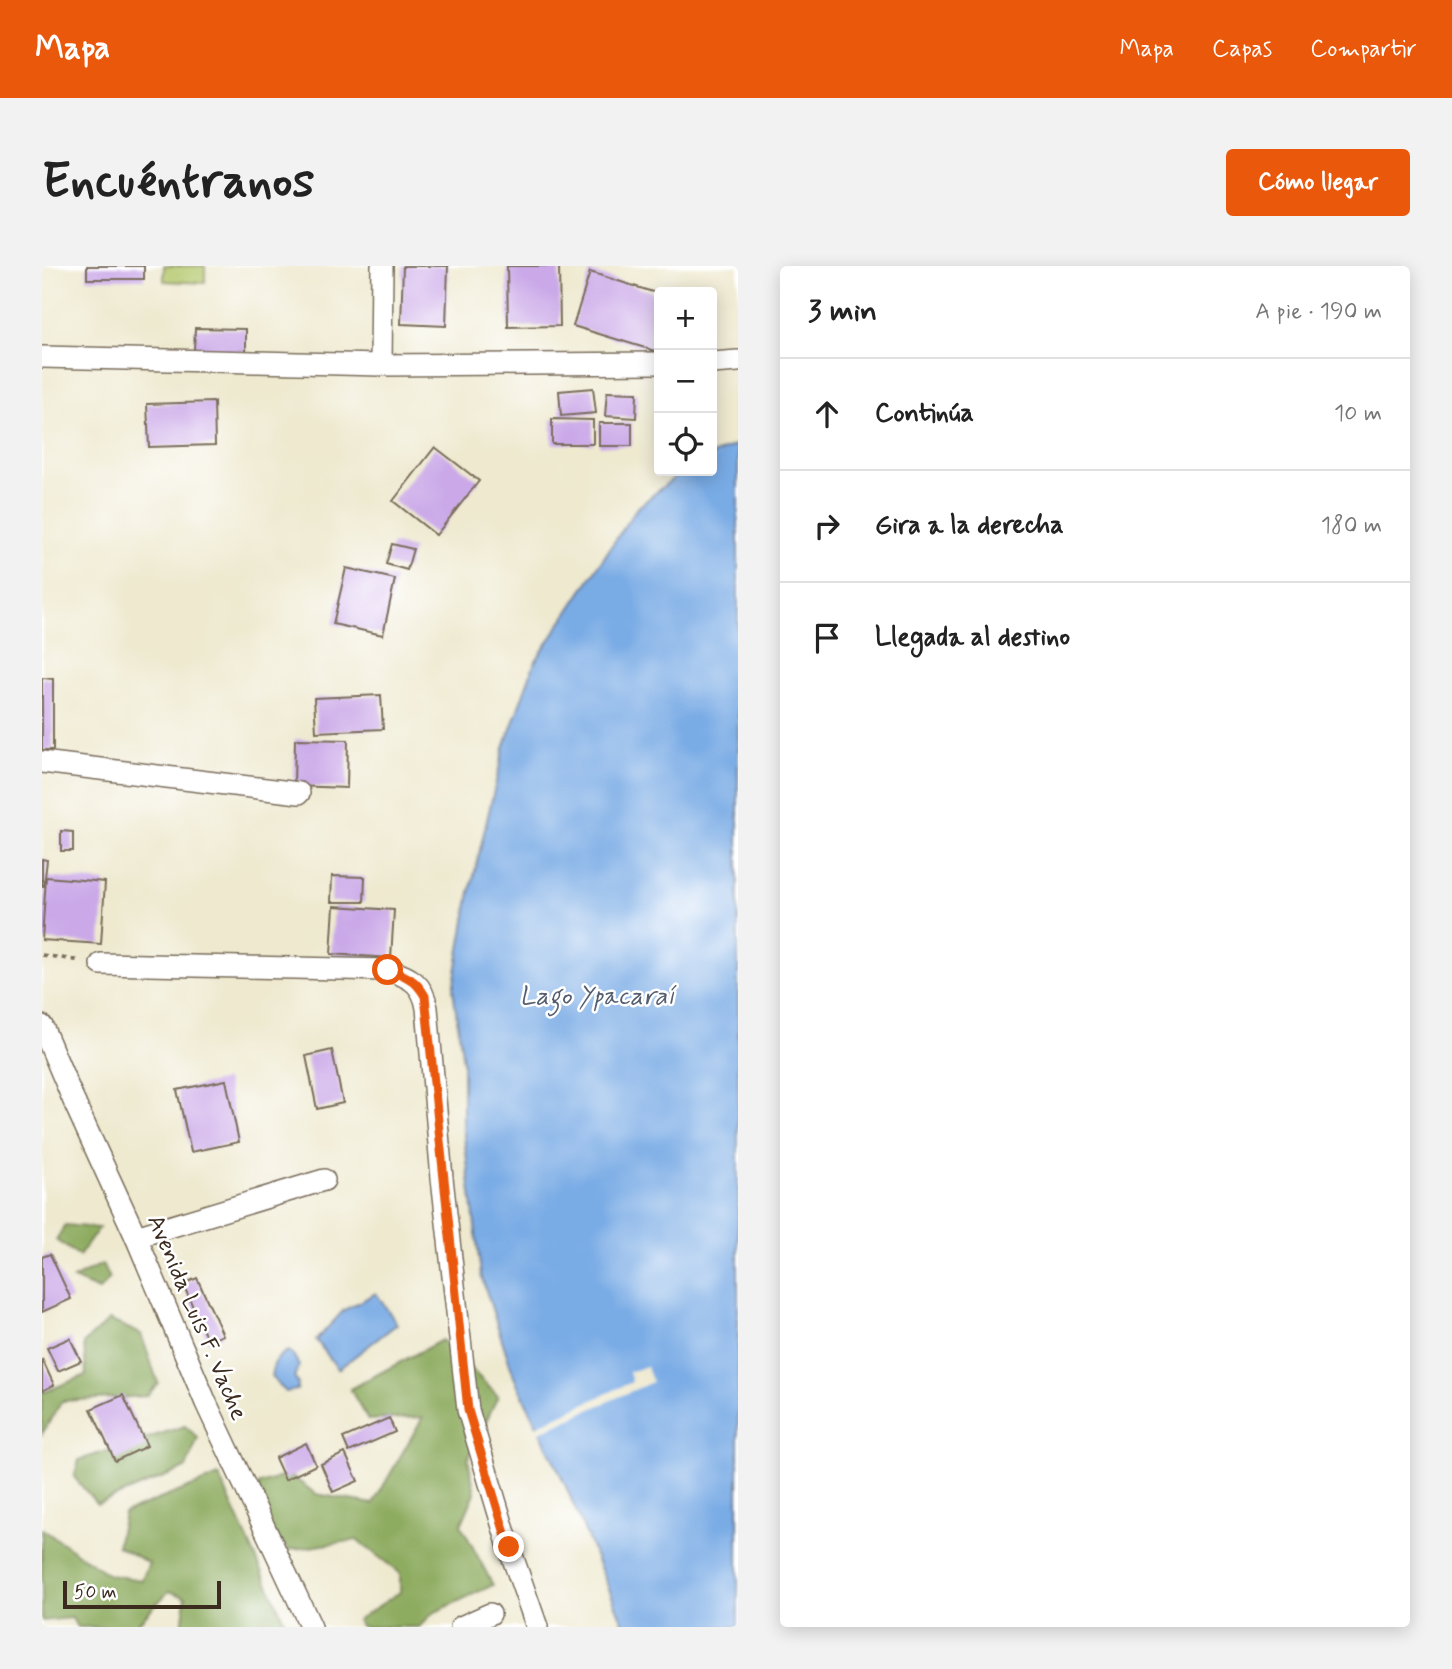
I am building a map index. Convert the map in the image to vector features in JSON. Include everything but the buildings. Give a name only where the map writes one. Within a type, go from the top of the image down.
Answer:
[{"type":"street","points":[[381,365],[382,266]]},
{"type":"street","points":[[42,356],[381,365],[654,363]]},
{"type":"street","points":[[717,363],[738,361]]},
{"type":"street","points":[[42,762],[299,793]]},
{"type":"street","points":[[101,964],[388,970],[405,975],[418,984],[425,996],[427,1008],[442,1178],[468,1410],[509,1547],[537,1627]]},
{"type":"street","name":"Avenida Luis F. Vache","points":[[42,1026],[206,1403],[311,1627]]},
{"type":"street","points":[[136,1237],[324,1180]]},
{"type":"street","points":[[461,1627],[490,1614]]},
{"type":"path","points":[[42,955],[101,964]]},
{"type":"green space","points":[[164,266],[205,266],[205,283],[164,281]]},
{"type":"green space","points":[[65,1225],[99,1228],[79,1256],[56,1240]]},
{"type":"green space","points":[[102,1264],[110,1278],[99,1290],[73,1279]]},
{"type":"green space","points":[[109,1320],[141,1334],[158,1383],[147,1396],[62,1401],[42,1434],[42,1393],[86,1375],[84,1343]]},
{"type":"green space","points":[[442,1340],[498,1396],[468,1459],[475,1493],[461,1525],[493,1585],[433,1613],[419,1627],[362,1627],[357,1620],[400,1592],[400,1573],[357,1540],[289,1550],[264,1523],[258,1485],[289,1474],[316,1494],[373,1504],[423,1417],[368,1420],[350,1389]]},
{"type":"green space","points":[[185,1426],[198,1438],[186,1468],[97,1504],[74,1477],[79,1460]]},
{"type":"green space","points":[[219,1476],[285,1622],[279,1627],[182,1627],[186,1597],[169,1591],[134,1627],[77,1627],[72,1618],[42,1621],[42,1529],[109,1575],[142,1580],[149,1563],[117,1546],[124,1513]]},
{"type":"water","name":"Lago Ypacaraí","points":[[738,444],[738,1627],[625,1627],[564,1482],[514,1377],[481,1275],[463,1128],[463,1062],[453,989],[470,892],[504,748],[535,662],[636,509],[676,476],[717,476],[717,453]]},
{"type":"water","points":[[376,1293],[397,1324],[338,1369],[316,1340],[344,1310]]},
{"type":"water","points":[[288,1351],[299,1366],[294,1377],[298,1384],[297,1390],[286,1392],[271,1377],[276,1361]]},
{"type":"pier","points":[[647,1366],[652,1382],[537,1433],[534,1427],[632,1382],[629,1372]]},
{"type":"route","points":[[388,970],[405,975],[418,984],[425,996],[468,1410],[509,1547]]}]
